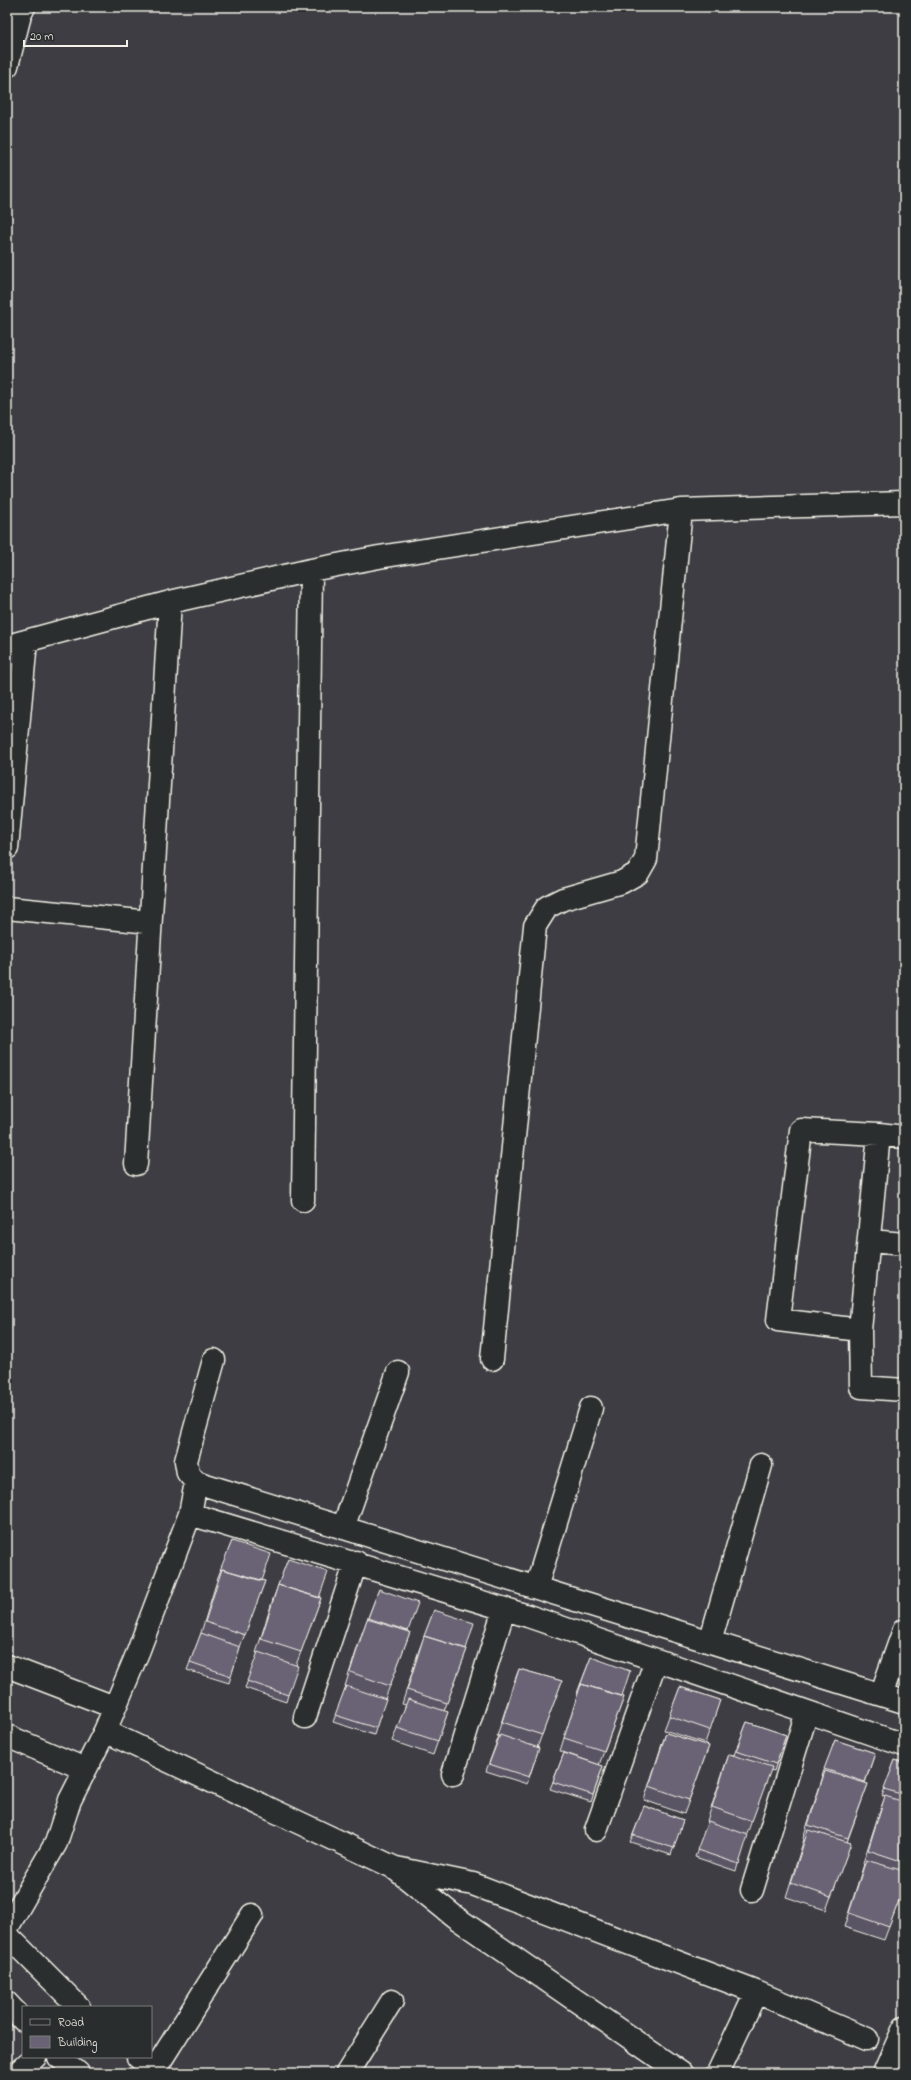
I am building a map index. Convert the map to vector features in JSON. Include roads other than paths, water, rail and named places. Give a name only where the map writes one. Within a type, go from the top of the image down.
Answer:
[{"type":"street","points":[[7,66],[20,15],[24,7]]},
{"type":"street","points":[[7,848],[16,644],[170,602],[311,570],[379,557],[681,510],[904,502]]},
{"type":"street","points":[[492,1359],[535,926],[547,907],[563,899],[622,882],[638,873],[646,859],[681,510]]},
{"type":"street","points":[[303,1200],[311,570]]},
{"type":"street","points":[[136,1164],[170,602]]},
{"type":"street","points":[[7,908],[150,922]]},
{"type":"street","points":[[860,1330],[778,1320],[801,1130],[879,1134],[904,1137]]},
{"type":"street","points":[[879,1134],[870,1241],[860,1330],[861,1387],[904,1390]]},
{"type":"street","points":[[870,1241],[904,1244]]},
{"type":"street","points":[[214,1360],[186,1461],[188,1473],[196,1482],[904,1702]]},
{"type":"street","points":[[343,1528],[398,1372]]},
{"type":"street","points":[[533,1587],[539,1578],[591,1408]]},
{"type":"street","points":[[710,1642],[761,1465]]},
{"type":"street","points":[[7,1928],[56,1843],[70,1800],[105,1730],[138,1652],[190,1514],[196,1482]]},
{"type":"street","points":[[190,1514],[356,1562],[504,1609],[904,1745]]},
{"type":"street","points":[[305,1717],[356,1562]]},
{"type":"street","points":[[453,1774],[504,1609]]},
{"type":"street","points":[[882,1695],[904,1630]]},
{"type":"street","points":[[596,1830],[656,1660]]},
{"type":"street","points":[[7,1666],[114,1707]]},
{"type":"street","points":[[752,1890],[807,1712]]},
{"type":"street","points":[[105,1730],[393,1867],[473,1884],[756,1992],[867,2039]]},
{"type":"street","points":[[7,1736],[85,1769]]},
{"type":"street","points":[[393,1867],[455,1917],[681,2073]]},
{"type":"street","points":[[139,2058],[155,2072],[252,1915]]},
{"type":"street","points":[[7,1935],[78,2006]]},
{"type":"street","points":[[718,2073],[756,1992]]},
{"type":"street","points":[[347,2073],[392,2001]]},
{"type":"street","points":[[7,2003],[22,2019]]},
{"type":"street","points":[[884,2073],[900,2051],[904,2028]]},
{"type":"street","points":[[17,2073],[35,2058]]},
{"type":"street","points":[[60,2058],[78,2073]]}]
